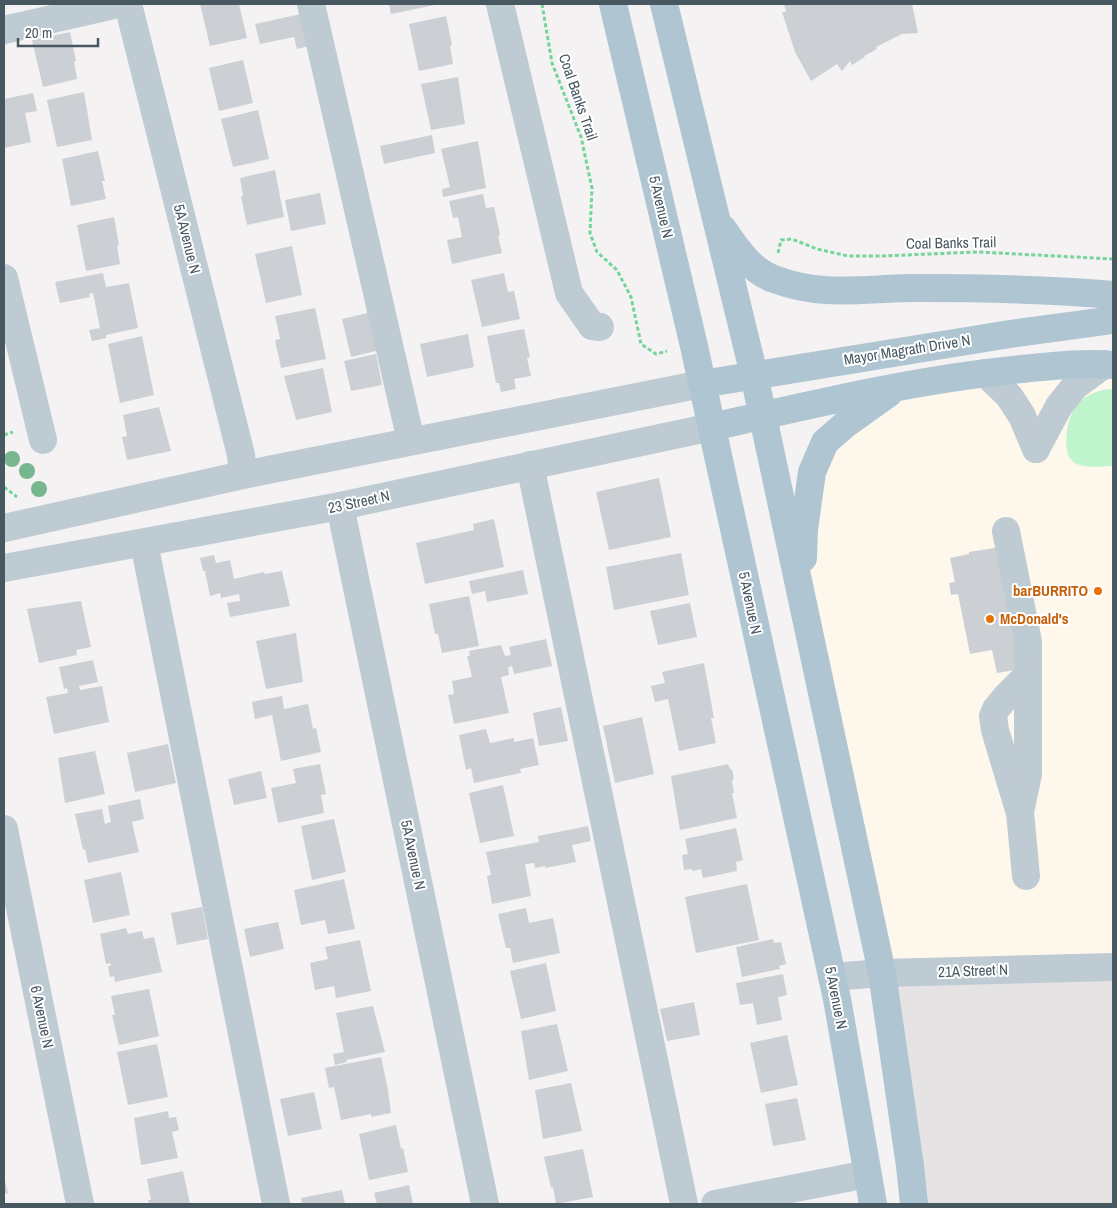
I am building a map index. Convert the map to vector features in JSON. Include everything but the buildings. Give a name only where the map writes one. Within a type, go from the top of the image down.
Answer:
[{"type":"main road","name":"5 Avenue N","points":[[613,4],[694,346],[832,977],[873,1204]]},
{"type":"main road","points":[[664,4],[754,375],[882,973],[914,1204]]},
{"type":"main road","points":[[717,222],[739,252],[759,271],[772,278],[806,288],[837,292],[912,288],[1008,288],[1113,295]]},
{"type":"main road","name":"Mayor Magrath Drive N","points":[[702,384],[1010,334],[1113,320]]},
{"type":"main road","points":[[712,427],[894,388],[985,373],[1059,366],[1109,365]]},
{"type":"main road","points":[[803,604],[804,529],[812,472],[825,442],[894,388]]},
{"type":"street","points":[[4,30],[118,4]]},
{"type":"street","name":"5A Avenue N","points":[[128,4],[240,455],[243,476]]},
{"type":"street","points":[[311,4],[411,441]]},
{"type":"street","points":[[500,4],[569,293],[592,326],[600,327]]},
{"type":"street","points":[[4,278],[43,440]]},
{"type":"street","points":[[985,373],[1018,409],[1036,449],[1059,406],[1076,386],[1109,365]]},
{"type":"street","points":[[4,528],[411,441],[702,384]]},
{"type":"street","name":"23 Street N","points":[[4,568],[340,506],[712,427]]},
{"type":"street","points":[[530,465],[684,1204]]},
{"type":"street","name":"5A Avenue N","points":[[340,506],[484,1204]]},
{"type":"street","points":[[1006,531],[1028,642],[1028,774],[1020,812],[1026,876]]},
{"type":"street","points":[[144,542],[276,1204]]},
{"type":"street","name":"6 Avenue N","points":[[4,829],[80,1204]]},
{"type":"street","name":"21A Street N","points":[[832,977],[882,973],[1113,967]]},
{"type":"street","points":[[715,1204],[867,1174]]},
{"type":"path","name":"Coal Banks Trail","points":[[542,4],[552,63],[582,137],[592,188],[590,233],[597,252],[617,270],[631,297],[642,344],[656,354]]},
{"type":"path","name":"Coal Banks Trail","points":[[777,259],[781,240],[792,239],[817,249],[848,256],[978,252],[1113,259]]},
{"type":"shaded area","points":[[1113,365],[1113,967],[882,973],[803,604],[812,472],[894,388]]},
{"type":"shaded area","points":[[1113,967],[1113,1204],[914,1204],[882,973]]},
{"type":"green space","points":[[1113,389],[1113,466],[1089,467],[1079,465],[1070,459],[1066,444],[1066,436],[1073,411],[1088,396],[1098,391]]},
{"type":"place","name":"barBURRITO","points":[[1098,591]]},
{"type":"place","name":"McDonald's","points":[[990,619]]}]
